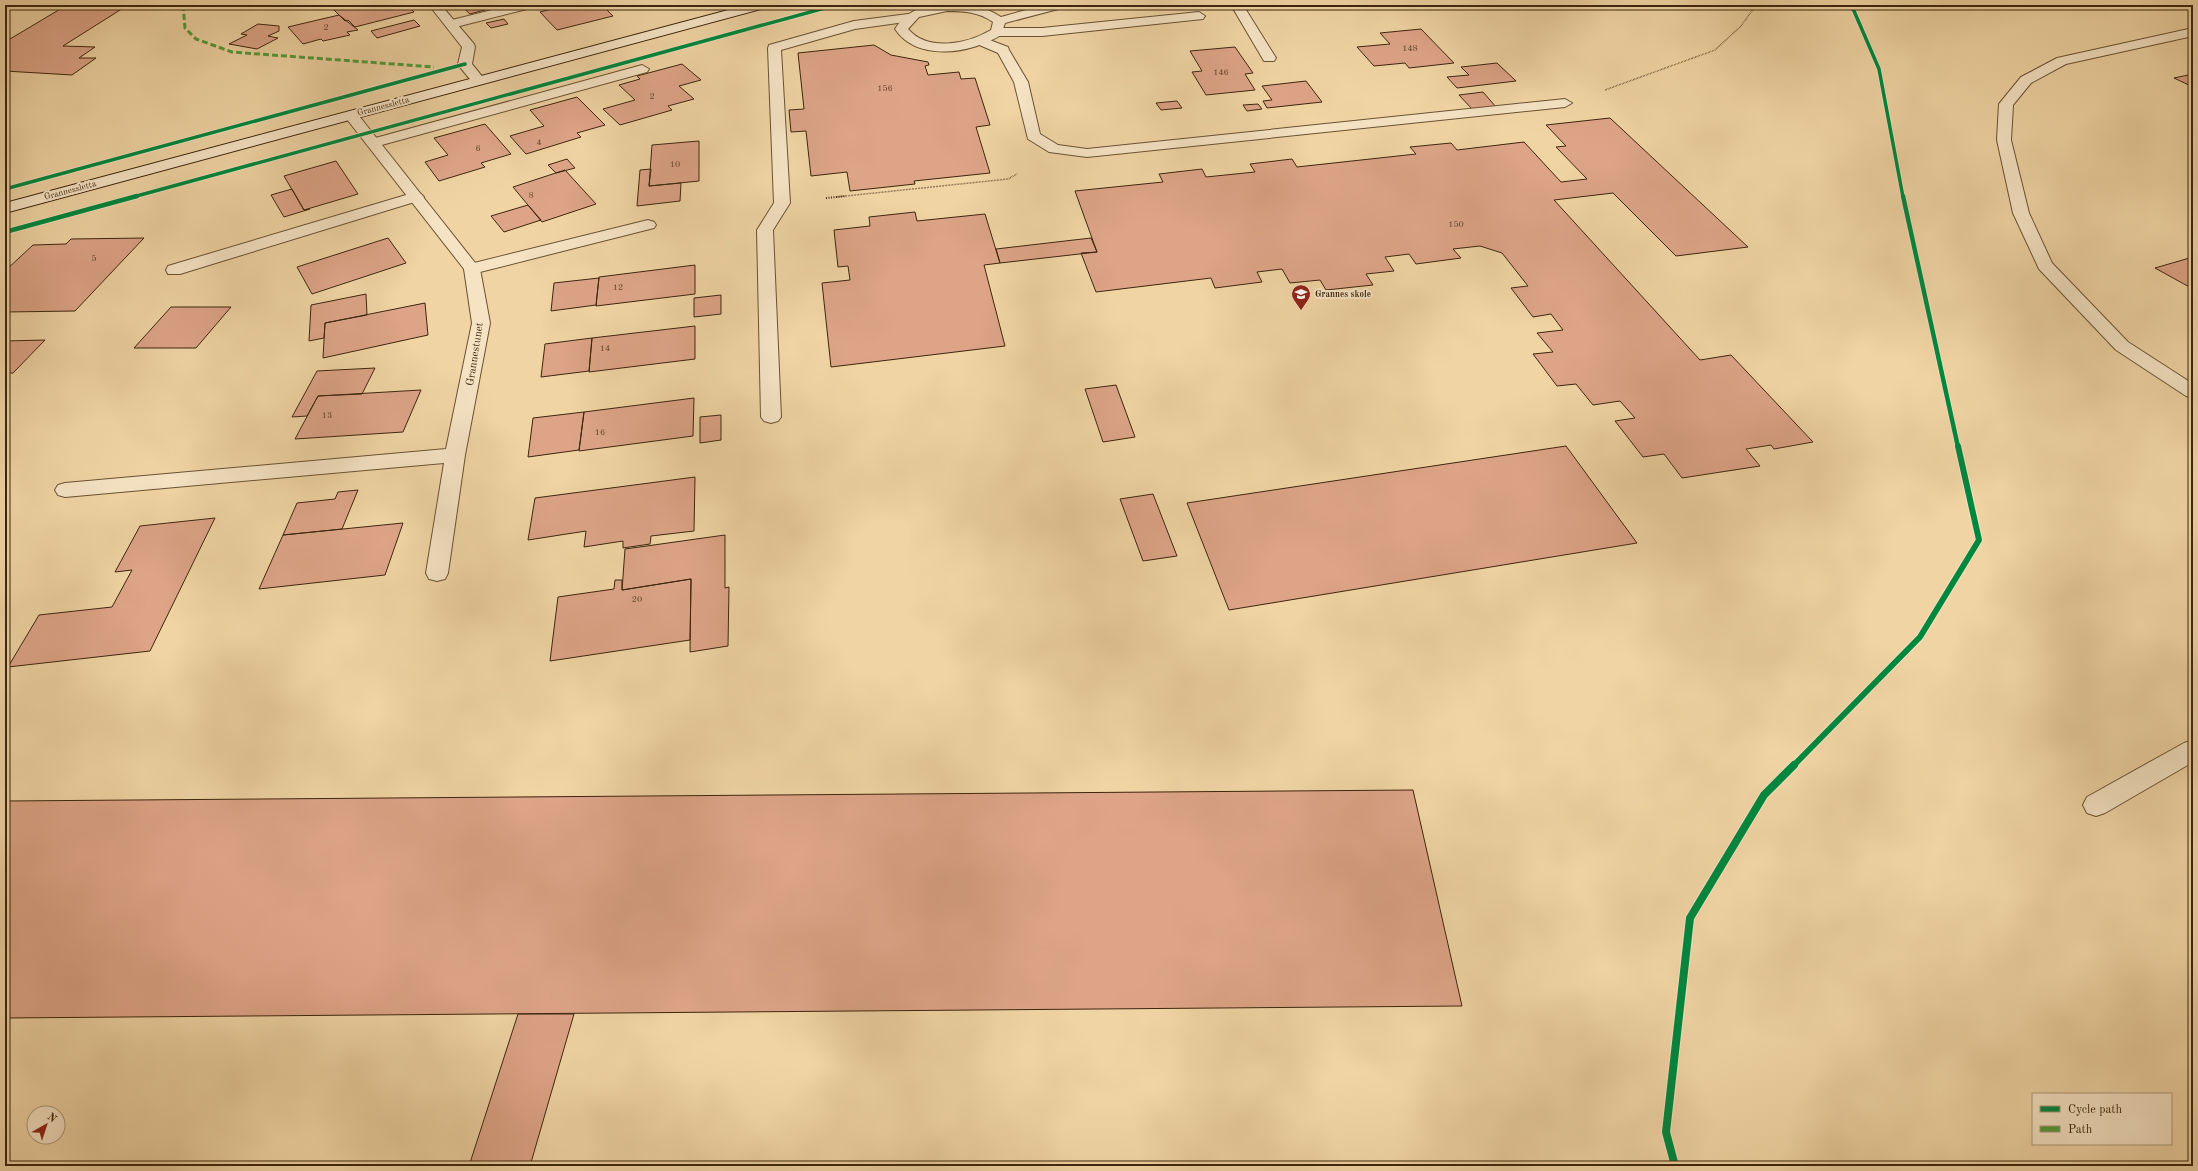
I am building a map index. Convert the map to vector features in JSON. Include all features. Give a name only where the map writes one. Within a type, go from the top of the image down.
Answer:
[{"type":"street","points":[[435,5],[452,24],[468,47],[465,64],[478,80]]},
{"type":"street","points":[[452,24],[527,5]]},
{"type":"street","name":"Grannessletta","points":[[5,208],[761,5]]},
{"type":"street","points":[[908,18],[902,29],[910,39],[930,46],[956,47],[982,41],[998,26],[1058,5]]},
{"type":"street","points":[[1237,5],[1269,58]]},
{"type":"street","points":[[771,417],[765,230],[782,203],[774,48],[854,25],[908,18],[932,9],[947,7],[969,7],[988,12],[998,26],[1042,32],[1199,16]]},
{"type":"street","points":[[2193,32],[2062,61],[2026,80],[2006,104],[2004,140],[2021,213],[2045,265],[2122,346],[2193,392]]},
{"type":"street","points":[[982,41],[1003,50],[1021,82],[1033,136],[1054,149],[1087,153],[1565,103]]},
{"type":"street","points":[[373,143],[642,69]]},
{"type":"street","name":"Grannestunet","points":[[351,115],[472,269],[481,323],[456,455],[437,573]]},
{"type":"street","points":[[174,270],[416,197]]},
{"type":"street","points":[[472,269],[648,225]]},
{"type":"street","points":[[65,490],[456,455]]},
{"type":"street","points":[[2096,805],[2193,750]]},
{"type":"path","points":[[1565,103],[1649,75],[1715,50],[1741,26],[1754,8],[1754,5]]},
{"type":"path","points":[[782,203],[1008,179],[1054,149]]},
{"type":"building","points":[[25,5],[128,5],[63,46],[95,47],[79,58],[96,58],[72,75],[5,71],[5,42],[62,8],[22,7]]},
{"type":"building","points":[[329,5],[407,5],[414,12],[355,27],[348,20],[345,21]]},
{"type":"building","points":[[460,5],[503,5],[470,14]]},
{"type":"building","points":[[568,5],[592,5],[597,9],[604,7],[613,16],[557,30],[540,12]]},
{"type":"building","points":[[339,15],[358,30],[347,32],[350,35],[323,41],[321,39],[303,44],[288,27]]},
{"type":"building","points":[[504,19],[508,24],[491,28],[486,23]]},
{"type":"building","points":[[414,20],[420,26],[377,38],[371,31]]},
{"type":"building","points":[[258,24],[279,26],[279,31],[268,36],[278,38],[257,49],[229,44],[247,35],[241,34]]},
{"type":"building","points":[[1421,29],[1454,63],[1409,68],[1405,63],[1374,66],[1357,47],[1390,44],[1380,33]]},
{"type":"building","points":[[874,45],[891,55],[928,62],[929,65],[925,66],[928,75],[959,72],[961,79],[975,78],[990,125],[976,127],[990,173],[914,181],[915,184],[850,191],[847,172],[811,176],[806,131],[791,132],[789,110],[804,109],[798,53]]},
{"type":"building","points":[[1235,47],[1253,73],[1245,74],[1255,90],[1206,95],[1192,72],[1202,71],[1190,51]]},
{"type":"building","points":[[1497,63],[1516,81],[1457,88],[1447,77],[1469,75],[1461,67]]},
{"type":"building","points":[[682,64],[701,80],[679,86],[694,99],[668,106],[672,110],[620,125],[603,109],[635,100],[619,85],[640,79],[637,76]]},
{"type":"building","points":[[2193,74],[2193,87],[2174,78]]},
{"type":"building","points":[[1306,81],[1322,102],[1267,108],[1263,101],[1272,100],[1262,86]]},
{"type":"building","points":[[1483,92],[1496,107],[1472,109],[1459,95]]},
{"type":"building","points":[[577,97],[605,125],[577,133],[581,137],[526,154],[510,136],[544,126],[530,110]]},
{"type":"building","points":[[1177,101],[1182,108],[1161,110],[1156,103]]},
{"type":"building","points":[[1258,104],[1262,109],[1247,111],[1243,105]]},
{"type":"building","points":[[1610,118],[1748,247],[1676,256],[1613,193],[1554,200],[1700,360],[1731,355],[1813,442],[1774,449],[1771,445],[1746,449],[1760,466],[1682,478],[1664,454],[1643,457],[1615,421],[1635,418],[1620,401],[1593,405],[1576,384],[1557,386],[1533,354],[1553,352],[1537,333],[1563,330],[1551,314],[1533,317],[1511,288],[1528,286],[1502,253],[1480,246],[1453,249],[1461,258],[1416,264],[1409,254],[1385,257],[1394,271],[1366,274],[1373,285],[1326,290],[1320,280],[1290,283],[1282,269],[1257,272],[1262,282],[1215,288],[1211,278],[1096,292],[1081,253],[1097,252],[1075,191],[1163,182],[1159,174],[1202,169],[1206,177],[1255,172],[1250,164],[1292,159],[1297,167],[1416,154],[1410,147],[1451,143],[1457,150],[1524,142],[1561,182],[1587,179],[1556,147],[1566,146],[1546,125]]},
{"type":"building","points":[[485,124],[511,154],[481,163],[485,167],[439,181],[425,162],[448,155],[434,138]]},
{"type":"building","points":[[699,141],[699,181],[649,186],[652,145]]},
{"type":"building","points":[[567,159],[575,168],[556,173],[548,165]]},
{"type":"building","points":[[336,161],[358,194],[304,210],[284,176]]},
{"type":"building","points":[[651,169],[649,186],[681,183],[680,201],[637,206],[640,170]]},
{"type":"building","points":[[565,170],[596,204],[542,222],[513,187]]},
{"type":"building","points":[[292,189],[304,210],[310,209],[284,217],[271,195]]},
{"type":"building","points":[[528,205],[541,220],[504,232],[491,216]]},
{"type":"building","points":[[915,212],[917,221],[985,214],[1000,263],[984,265],[1005,346],[831,367],[822,283],[850,280],[848,266],[838,267],[834,230],[870,226],[869,217]]},
{"type":"building","points":[[144,238],[75,311],[5,312],[5,271],[33,245],[66,244],[71,239]]},
{"type":"building","points":[[388,238],[406,263],[312,294],[297,267]]},
{"type":"building","points":[[1091,238],[1097,252],[1000,263],[996,249]]},
{"type":"building","points":[[2193,257],[2193,289],[2155,268]]},
{"type":"building","points":[[695,265],[695,294],[596,306],[599,277]]},
{"type":"building","points":[[599,278],[596,305],[551,311],[554,283]]},
{"type":"building","points":[[366,294],[367,315],[325,323],[324,338],[309,341],[311,305]]},
{"type":"building","points":[[721,295],[721,314],[694,317],[694,298]]},
{"type":"building","points":[[425,303],[428,335],[323,358],[325,323]]},
{"type":"building","points":[[171,307],[231,307],[196,348],[134,348]]},
{"type":"building","points":[[695,326],[695,359],[589,372],[592,338]]},
{"type":"building","points":[[592,338],[589,371],[541,377],[545,344]]},
{"type":"building","points":[[45,340],[13,373],[5,373],[5,341]]},
{"type":"building","points":[[375,368],[362,394],[318,396],[307,416],[292,417],[317,371]]},
{"type":"building","points":[[1116,385],[1135,437],[1103,442],[1085,389]]},
{"type":"building","points":[[421,390],[403,432],[295,439],[318,396]]},
{"type":"building","points":[[694,398],[693,436],[579,451],[584,412]]},
{"type":"building","points":[[584,412],[579,450],[528,457],[533,418]]},
{"type":"building","points":[[721,415],[721,440],[700,443],[700,417]]},
{"type":"building","points":[[1566,446],[1637,543],[1229,610],[1187,503]]},
{"type":"building","points":[[695,477],[694,531],[651,536],[650,544],[623,548],[623,541],[584,547],[586,531],[528,540],[535,498]]},
{"type":"building","points":[[358,490],[342,529],[283,535],[297,503],[335,499],[338,492]]},
{"type":"building","points":[[1153,494],[1177,556],[1143,561],[1120,499]]},
{"type":"building","points":[[215,518],[150,651],[8,667],[39,615],[112,607],[132,570],[115,572],[140,526]]},
{"type":"building","points":[[403,523],[385,575],[259,589],[283,535]]},
{"type":"building","points":[[725,535],[725,588],[729,587],[728,646],[690,652],[691,579],[622,590],[625,549]]},
{"type":"building","points":[[691,579],[690,640],[550,661],[558,597],[614,589],[615,580],[622,580],[622,590]]},
{"type":"building","points":[[1413,790],[1462,1006],[5,1018],[5,801]]},
{"type":"building","points":[[518,1014],[574,1014],[530,1166],[469,1166]]},
{"type":"marked path","points":[[183,5],[185,28],[196,39],[232,52],[434,67]]},
{"type":"cycle path","points":[[5,232],[836,5]]},
{"type":"cycle path","points":[[1675,1166],[1666,1132],[1690,918],[1764,795],[1920,637],[1979,540],[1909,229],[1879,69],[1854,11],[1849,5]]},
{"type":"cycle path","points":[[5,189],[419,75],[465,64]]},
{"type":"place","name":"Grannes skole","points":[[1301,311]]}]
